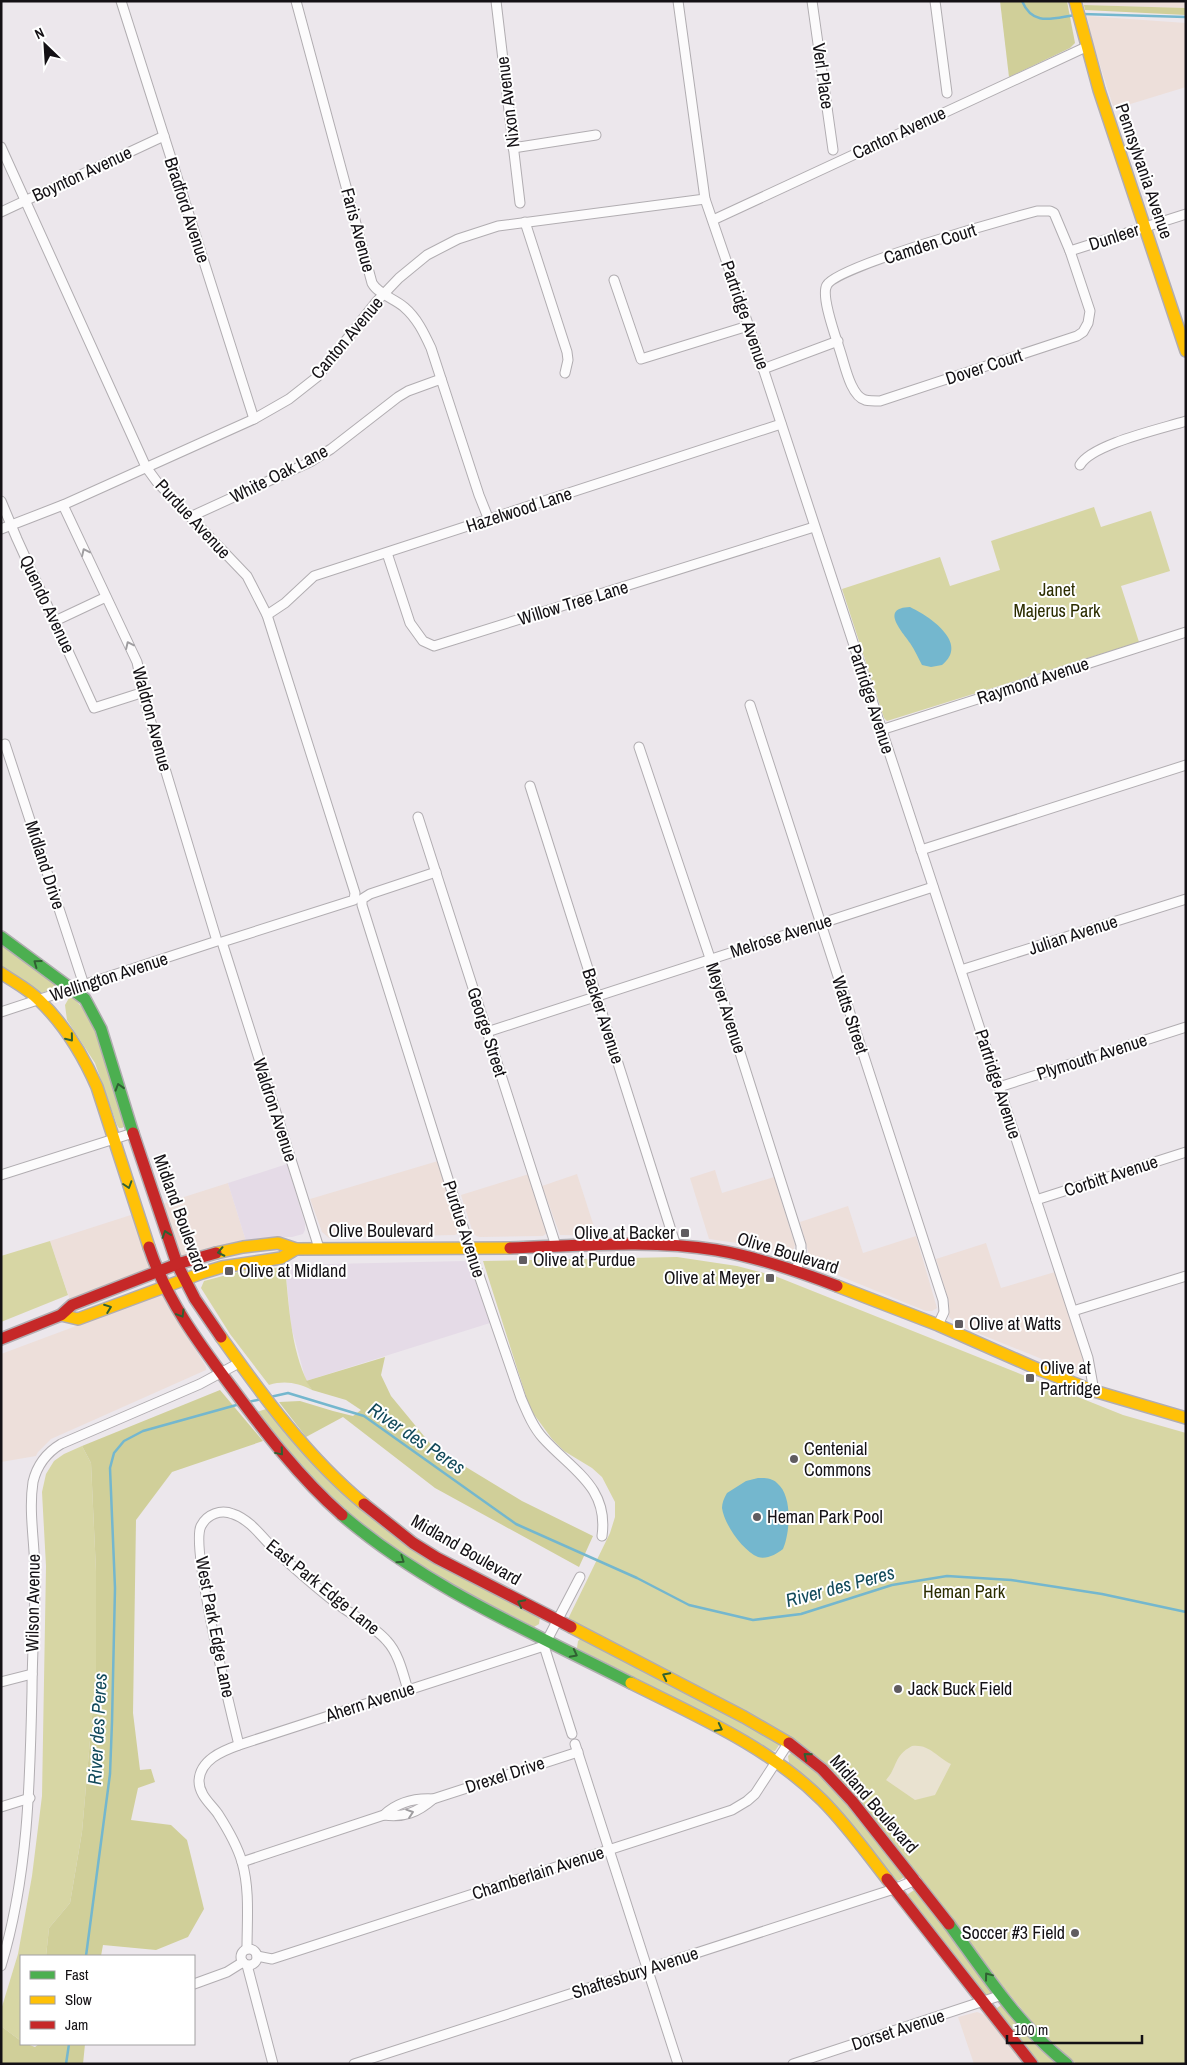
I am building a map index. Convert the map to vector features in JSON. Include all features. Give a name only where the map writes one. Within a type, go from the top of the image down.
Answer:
[{"type":"main road","name":"Pennsylvania Avenue","points":[[1075,1],[1103,105],[1146,227],[1185,348]]},
{"type":"main road","name":"Midland Boulevard","points":[[1,937],[85,999],[101,1029],[133,1133],[177,1264],[184,1279],[202,1311],[239,1363],[273,1409],[308,1451],[340,1484],[414,1544],[479,1582],[703,1695],[789,1742],[840,1787],[916,1880],[1002,1996],[1043,2044],[1067,2064]]},
{"type":"main road","name":"Midland Boulevard","points":[[1,973],[39,1000],[76,1046],[89,1068],[157,1272],[164,1287],[192,1332],[250,1414],[315,1490],[349,1521],[416,1570],[546,1643],[725,1732],[776,1762],[802,1781],[831,1809],[982,2003],[1032,2064]]},
{"type":"main road","name":"Olive Boulevard","points":[[1,1339],[62,1315],[72,1305],[177,1264],[243,1247],[278,1243],[296,1249],[470,1249],[645,1244],[676,1246],[715,1250],[754,1258],[796,1270],[938,1325],[1040,1370],[1094,1391],[1185,1417]]},
{"type":"main road","name":"Olive Boulevard","points":[[62,1315],[78,1319],[184,1279],[222,1267],[281,1258],[296,1249]]},
{"type":"street","name":"Bradford Avenue","points":[[122,1],[254,419]]},
{"type":"street","name":"Faris Avenue","points":[[296,1],[372,283],[377,290],[405,308],[413,316],[431,348],[489,520]]},
{"type":"street","name":"Nixon Avenue","points":[[496,1],[520,203]]},
{"type":"street","name":"Partridge Avenue","points":[[678,1],[705,199],[763,369],[1073,1311],[1088,1358],[1094,1391]]},
{"type":"street","name":"Verl Place","points":[[812,1],[833,150]]},
{"type":"street","points":[[935,1],[947,93]]},
{"type":"street","name":"Canton Avenue","points":[[713,220],[1086,47]]},
{"type":"street","points":[[513,148],[596,135]]},
{"type":"street","name":"Boynton Avenue","points":[[1,212],[164,136]]},
{"type":"street","name":"Purdue Avenue","points":[[1,147],[146,467],[190,517],[247,576],[268,615],[355,894],[362,906],[470,1249],[527,1413],[542,1437],[586,1480],[594,1491],[604,1520],[602,1536]]},
{"type":"street","name":"Canton Avenue","points":[[1,530],[63,505],[254,419],[289,400],[317,377],[384,293],[419,261],[458,238],[498,226],[705,199]]},
{"type":"street","name":"Camden Court","points":[[838,341],[824,293],[827,284],[836,276],[954,234],[1037,211],[1050,211],[1054,213],[1070,251]]},
{"type":"street","name":"Dunleer","points":[[1070,251],[1186,214]]},
{"type":"street","points":[[525,222],[567,352],[566,373]]},
{"type":"street","name":"Dover Court","points":[[838,341],[849,379],[858,395],[863,400],[880,401],[1077,336],[1083,332],[1088,323],[1090,311],[1070,251]]},
{"type":"street","points":[[614,280],[641,360],[748,326]]},
{"type":"street","points":[[763,369],[838,341]]},
{"type":"street","name":"White Oak Lane","points":[[190,517],[310,462],[331,449],[408,391],[441,379]]},
{"type":"street","points":[[1080,465],[1084,459],[1103,447],[1186,421]]},
{"type":"street","name":"Hazelwood Lane","points":[[268,615],[285,603],[314,576],[781,424]]},
{"type":"street","name":"Quendo Avenue","points":[[1,501],[94,708],[144,692]]},
{"type":"street","name":"Waldron Avenue","points":[[63,505],[137,662],[147,709],[219,942],[319,1248]]},
{"type":"street","name":"Willow Tree Lane","points":[[387,553],[410,623],[423,641],[434,646],[814,527]]},
{"type":"street","points":[[55,621],[106,596]]},
{"type":"street","name":"Raymond Avenue","points":[[881,730],[1186,632]]},
{"type":"street","name":"Watts Street","points":[[750,705],[819,923],[944,1300],[944,1312],[938,1325]]},
{"type":"street","name":"Midland Drive","points":[[5,744],[84,985]]},
{"type":"street","name":"Meyer Avenue","points":[[639,747],[710,958],[801,1245],[801,1255],[796,1270]]},
{"type":"street","points":[[921,850],[1186,765]]},
{"type":"street","name":"Backer Avenue","points":[[530,786],[676,1246]]},
{"type":"street","name":"George Street","points":[[418,817],[556,1246]]},
{"type":"street","name":"Wellington Avenue","points":[[1,1012],[358,899],[436,872]]},
{"type":"street","name":"Melrose Avenue","points":[[487,1032],[933,887]]},
{"type":"street","name":"Julian Avenue","points":[[960,970],[1186,899]]},
{"type":"street","name":"Plymouth Avenue","points":[[999,1088],[1186,1027]]},
{"type":"street","points":[[1,1175],[133,1133]]},
{"type":"street","name":"Corbitt Avenue","points":[[1036,1200],[1186,1152]]},
{"type":"street","points":[[1073,1311],[1186,1276]]},
{"type":"street","name":"Wilson Avenue","points":[[1,1966],[9,1942],[25,1850],[30,1798],[35,1582],[32,1493],[33,1482],[40,1464],[52,1449],[61,1444],[200,1384],[239,1363]]},
{"type":"street","name":"East Park Edge Lane","points":[[213,1514],[230,1512],[245,1520],[280,1555],[309,1580],[384,1637],[393,1648],[408,1690]]},
{"type":"street","name":"West Park Edge Lane","points":[[213,1514],[205,1520],[198,1534],[204,1581],[239,1745]]},
{"type":"street","points":[[580,1577],[546,1643],[575,1743],[678,2064]]},
{"type":"street","name":"Ahern Avenue","points":[[242,1862],[225,1826],[200,1790],[199,1778],[202,1770],[216,1754],[546,1643]]},
{"type":"street","points":[[1,1682],[32,1674]]},
{"type":"street","name":"Chamberlain Avenue","points":[[257,1956],[272,1959],[740,1806],[754,1794],[789,1742]]},
{"type":"street","name":"Drexel Drive","points":[[242,1862],[384,1815],[393,1806],[416,1798],[433,1799],[575,1743]]},
{"type":"street","points":[[1,1807],[30,1798]]},
{"type":"street","points":[[242,1862],[248,1896],[248,1949]]},
{"type":"street","name":"Shaftesbury Avenue","points":[[354,2064],[894,1889],[916,1880]]},
{"type":"street","points":[[195,1984],[245,1963],[254,1963],[257,1956],[253,1950],[248,1949]]},
{"type":"street","points":[[248,1949],[242,1954],[273,2064]]},
{"type":"street","name":"Dorset Avenue","points":[[793,2064],[1002,1996]]},
{"type":"shaded area","points":[[1000,1],[1067,1],[1075,43],[1070,48],[1009,77]]},
{"type":"shaded area","points":[[1083,1],[1186,1],[1186,8],[1084,5]]},
{"type":"shaded area","points":[[1084,5],[1186,8],[1186,15],[1085,10]]},
{"type":"shaded area","points":[[1087,16],[1186,23],[1186,87],[1114,109],[1093,43]]},
{"type":"shaded area","points":[[438,1161],[460,1229],[455,1235],[329,1238],[322,1232],[310,1199]]},
{"type":"shaded area","points":[[287,1164],[305,1224],[303,1234],[292,1237],[271,1237],[246,1241],[228,1183]]},
{"type":"shaded area","points":[[715,1170],[722,1193],[774,1177],[795,1245],[793,1252],[786,1254],[751,1245],[709,1239],[690,1178]]},
{"type":"shaded area","points":[[529,1174],[547,1233],[543,1236],[476,1236],[473,1233],[461,1195]]},
{"type":"shaded area","points":[[577,1174],[597,1236],[560,1235],[542,1186]]},
{"type":"shaded area","points":[[228,1183],[246,1241],[182,1257],[179,1255],[162,1204]]},
{"type":"shaded area","points":[[848,1206],[863,1253],[916,1236],[937,1308],[932,1311],[926,1311],[815,1266],[811,1262],[800,1222]]},
{"type":"shaded area","points":[[134,1214],[151,1267],[70,1300],[50,1241]]},
{"type":"shaded area","points":[[986,1243],[1001,1288],[1055,1272],[1084,1359],[1085,1367],[1082,1370],[1076,1373],[958,1325],[949,1317],[949,1302],[936,1259]]},
{"type":"shaded area","points":[[465,1261],[470,1266],[490,1323],[306,1381],[291,1326],[285,1265]]},
{"type":"shaded area","points":[[162,1294],[206,1367],[206,1370],[51,1439],[36,1456],[1,1462],[1,1354]]},
{"type":"shaded area","points":[[385,1357],[381,1375],[391,1396],[433,1447],[522,1501],[593,1536],[579,1567],[435,1488],[343,1417],[306,1437],[279,1402],[300,1401],[353,1416],[361,1410],[346,1400],[312,1390],[306,1381]]},
{"type":"shaded area","points":[[220,1390],[263,1441],[172,1472],[136,1520],[133,1713],[140,1770],[151,1769],[155,1782],[138,1788],[131,1820],[171,1825],[187,1840],[204,1909],[188,1937],[156,1950],[103,1945],[101,1955],[46,1955],[49,1928],[70,1903],[82,1832],[96,1671],[96,1571],[91,1463],[82,1446]]},
{"type":"shaded area","points":[[977,2012],[985,2015],[1024,2064],[974,2064],[958,2017]]},
{"type":"shaded area","points":[[1,2026],[20,2040],[20,2045],[35,2047],[38,2045],[85,2045],[83,2064],[1,2064]]},
{"type":"green space","name":"Janet Majerus Park","points":[[1094,507],[1101,527],[1151,511],[1170,571],[1121,586],[1139,642],[887,721],[884,718],[842,589],[940,557],[950,586],[1000,570],[991,541]]},
{"type":"green space","points":[[1,943],[56,985],[55,988],[42,993],[35,991],[1,967]]},
{"type":"green space","points":[[69,998],[74,998],[89,1016],[96,1032],[125,1126],[122,1128],[119,1128],[117,1125],[95,1063],[67,1020],[65,1005]]},
{"type":"green space","points":[[50,1241],[68,1295],[1,1322],[1,1256]]},
{"type":"green space","name":"Heman Park","points":[[677,1257],[737,1266],[775,1276],[1123,1415],[1186,1433],[1186,2064],[1077,2064],[1055,2050],[916,1880],[830,1769],[568,1619],[610,1533],[615,1517],[615,1502],[602,1477],[592,1468],[564,1451],[552,1439],[530,1409],[483,1261]]},
{"type":"green space","points":[[285,1267],[295,1346],[299,1362],[312,1390],[291,1383],[269,1385],[230,1334],[201,1288],[204,1281],[238,1272]]},
{"type":"green space","points":[[266,1409],[342,1491],[540,1617],[539,1624],[534,1627],[470,1594],[422,1568],[385,1543],[326,1491],[290,1453],[257,1412]]},
{"type":"green space","points":[[82,1446],[91,1463],[96,1571],[96,1671],[82,1832],[70,1903],[49,1928],[46,1955],[20,1955],[20,2040],[1,2026],[1,2010],[18,1954],[32,1876],[42,1796],[46,1566],[42,1492],[46,1474],[54,1461]]},
{"type":"green space","points":[[581,1638],[779,1742],[779,1745],[775,1751],[769,1750],[683,1702],[577,1648],[578,1641]]},
{"type":"green space","points":[[792,1752],[796,1753],[834,1786],[905,1876],[896,1881],[893,1878],[828,1798],[789,1763],[788,1756]]},
{"type":"green space","points":[[916,1889],[993,1991],[990,1994],[984,1995],[908,1898],[908,1894]]},
{"type":"green space","points":[[1004,2003],[1059,2064],[1040,2064],[1035,2060],[997,2012],[997,2008]]},
{"type":"sand","points":[[912,1746],[924,1747],[951,1764],[935,1795],[915,1800],[886,1780],[902,1754]]},
{"type":"water","points":[[910,607],[936,624],[949,639],[951,648],[949,657],[942,665],[931,667],[922,665],[899,627],[895,616],[896,612],[901,608]]},
{"type":"water","name":"Heman Park Pool","points":[[766,1478],[777,1483],[786,1497],[789,1515],[783,1549],[775,1555],[764,1558],[752,1554],[735,1536],[726,1522],[722,1508],[723,1500],[727,1493],[746,1481]]},
{"type":"waterway","points":[[1022,1],[1032,15],[1038,18],[1051,19],[1075,15]]},
{"type":"waterway","points":[[1082,14],[1186,17]]},
{"type":"waterway","name":"River des Peres","points":[[270,1397],[288,1393],[364,1416],[516,1524],[637,1578],[689,1605],[753,1620],[801,1614],[892,1585],[947,1576],[1011,1580],[1102,1594],[1186,1612]]},
{"type":"waterway","name":"River des Peres","points":[[248,1402],[262,1399]]},
{"type":"waterway","name":"River des Peres","points":[[86,1955],[110,1774],[115,1588],[110,1468],[114,1453],[124,1441],[143,1431],[240,1404]]},
{"type":"waterway","name":"River des Peres","points":[[66,2064],[69,2045]]},
{"type":"traffic: fast","points":[[1,937],[85,999],[101,1029],[133,1133]]},
{"type":"traffic: fast","points":[[342,1515],[409,1565],[445,1587],[518,1627],[631,1683]]},
{"type":"traffic: fast","points":[[949,1924],[1018,2016],[1033,2033],[1067,2064]]},
{"type":"traffic: slow","points":[[1075,1],[1099,90],[1186,351]]},
{"type":"traffic: slow","points":[[1,973],[30,992],[48,1009],[65,1030],[86,1063],[97,1087],[149,1247]]},
{"type":"traffic: slow","points":[[216,1253],[243,1247],[278,1243],[296,1249],[510,1248]]},
{"type":"traffic: slow","points":[[61,1315],[78,1319],[202,1273],[222,1267],[281,1258],[296,1249]]},
{"type":"traffic: slow","points":[[837,1286],[938,1325],[1040,1370],[1094,1391],[1186,1418]]},
{"type":"traffic: slow","points":[[221,1337],[287,1425],[343,1486],[364,1504]]},
{"type":"traffic: slow","points":[[571,1627],[744,1717],[789,1743]]},
{"type":"traffic: slow","points":[[631,1683],[731,1734],[779,1764],[801,1781],[831,1809],[887,1879]]},
{"type":"traffic: jam","points":[[133,1133],[177,1264],[195,1299],[221,1337]]},
{"type":"traffic: jam","points":[[510,1248],[639,1244],[716,1250],[793,1270],[837,1286]]},
{"type":"traffic: jam","points":[[149,1247],[164,1284],[206,1353],[283,1453],[311,1485],[342,1515]]},
{"type":"traffic: jam","points":[[1,1339],[61,1315],[72,1305],[177,1264],[216,1253]]},
{"type":"traffic: jam","points":[[364,1504],[413,1543],[437,1558],[571,1627]]},
{"type":"traffic: jam","points":[[789,1743],[822,1769],[852,1801],[949,1924]]},
{"type":"traffic: jam","points":[[887,1879],[1032,2064]]},
{"type":"place","name":"Olive at Backer","points":[[685,1233]]},
{"type":"place","name":"Olive at Purdue","points":[[523,1260]]},
{"type":"place","name":"Olive at Midland","points":[[229,1271]]},
{"type":"place","name":"Olive at Meyer","points":[[770,1278]]},
{"type":"place","name":"Olive at Watts","points":[[959,1324]]},
{"type":"place","name":"Olive at Partridge","points":[[1030,1378]]},
{"type":"place","name":"Centenial Commons","points":[[794,1459]]},
{"type":"place","name":"Heman Park Pool","points":[[757,1517]]},
{"type":"place","name":"Jack Buck Field","points":[[898,1689]]},
{"type":"place","name":"Soccer #3 Field","points":[[1075,1933]]}]
